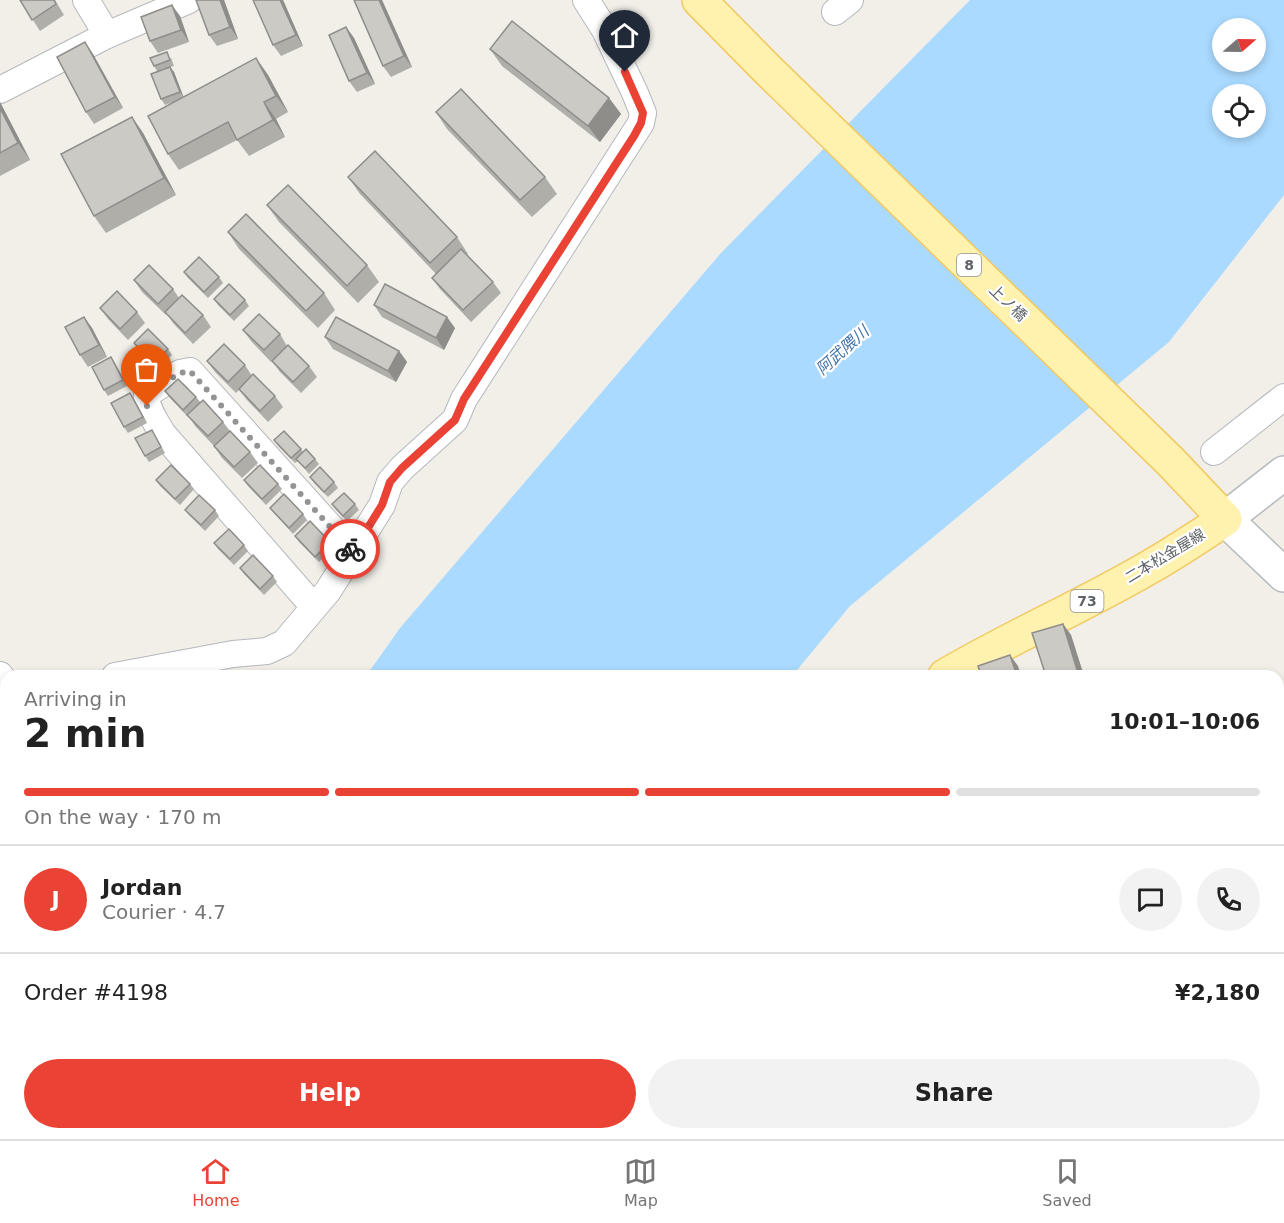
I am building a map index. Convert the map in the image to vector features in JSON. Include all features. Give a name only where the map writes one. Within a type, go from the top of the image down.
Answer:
[{"type":"main road","name":"上ノ橋","points":[[699,0],[1170,461],[1225,519]]},
{"type":"main road","name":"二本松金屋線","points":[[955,670],[1148,568],[1225,519]]},
{"type":"street","points":[[86,0],[107,35]]},
{"type":"street","points":[[0,90],[107,35],[189,0]]},
{"type":"street","points":[[147,670],[233,654],[267,651],[284,643],[328,591],[382,505],[390,482],[402,468],[455,420],[464,399],[641,123],[643,113],[635,93],[605,30],[586,0]]},
{"type":"street","points":[[314,607],[163,434],[147,406],[147,394],[180,373],[190,371],[353,552]]},
{"type":"street","points":[[1214,452],[1284,397]]},
{"type":"street","points":[[1284,473],[1225,519],[1284,575]]},
{"type":"water","name":"阿武隈川","points":[[970,0],[1284,0],[1284,195],[1169,342],[850,606],[797,670],[370,670],[400,628],[721,253]]},
{"type":"building","points":[[20,0],[54,0],[56,4],[32,20]]},
{"type":"building","points":[[196,0],[220,0],[230,27],[209,35]]},
{"type":"building","points":[[253,0],[280,0],[296,35],[273,45]]},
{"type":"building","points":[[354,0],[379,0],[404,56],[383,66]]},
{"type":"building","points":[[172,5],[181,30],[150,41],[141,17]]},
{"type":"building","points":[[512,21],[609,98],[588,126],[490,49]]},
{"type":"building","points":[[346,27],[367,73],[349,81],[329,35]]},
{"type":"building","points":[[85,42],[115,97],[86,112],[57,57]]},
{"type":"building","points":[[167,52],[170,60],[154,66],[150,58]]},
{"type":"building","points":[[256,58],[276,96],[264,102],[273,120],[237,140],[228,122],[168,154],[148,116]]},
{"type":"building","points":[[170,67],[180,92],[161,99],[151,74]]},
{"type":"building","points":[[461,89],[545,177],[520,200],[436,112]]},
{"type":"building","points":[[0,108],[18,143],[0,153]]},
{"type":"building","points":[[132,117],[164,178],[94,216],[61,154]]},
{"type":"building","points":[[375,151],[457,237],[430,263],[348,177]]},
{"type":"building","points":[[288,185],[367,265],[347,286],[267,205]]},
{"type":"building","points":[[246,214],[324,293],[306,311],[228,232]]},
{"type":"building","points":[[461,249],[493,282],[463,310],[432,278]]},
{"type":"building","points":[[199,257],[219,277],[204,292],[184,272]]},
{"type":"building","points":[[149,265],[173,289],[158,304],[134,280]]},
{"type":"building","points":[[229,284],[245,300],[230,315],[214,299]]},
{"type":"building","points":[[385,284],[447,317],[436,338],[374,305]]},
{"type":"building","points":[[117,291],[137,312],[120,329],[100,308]]},
{"type":"building","points":[[182,295],[203,315],[185,333],[165,312]]},
{"type":"building","points":[[259,314],[280,334],[264,350],[243,330]]},
{"type":"building","points":[[84,317],[99,345],[80,355],[65,327]]},
{"type":"building","points":[[336,317],[399,351],[388,371],[325,337]]},
{"type":"building","points":[[148,329],[168,349],[154,363],[134,343]]},
{"type":"building","points":[[224,344],[245,365],[228,382],[207,361]]},
{"type":"building","points":[[288,345],[309,366],[293,382],[272,361]]},
{"type":"building","points":[[111,357],[123,380],[104,390],[92,367]]},
{"type":"building","points":[[253,374],[275,396],[260,411],[239,389]]},
{"type":"building","points":[[178,379],[196,397],[183,410],[165,391]]},
{"type":"building","points":[[130,393],[143,417],[124,427],[111,403]]},
{"type":"building","points":[[203,400],[223,422],[208,436],[187,415]]},
{"type":"building","points":[[152,430],[161,447],[145,456],[135,438]]},
{"type":"building","points":[[230,431],[250,452],[234,467],[214,446]]},
{"type":"building","points":[[284,431],[301,449],[291,458],[274,440]]},
{"type":"building","points":[[306,449],[315,459],[305,468],[296,459]]},
{"type":"building","points":[[171,465],[190,484],[175,499],[156,480]]},
{"type":"building","points":[[260,465],[278,484],[262,499],[244,480]]},
{"type":"building","points":[[320,467],[334,482],[324,492],[310,477]]},
{"type":"building","points":[[344,493],[355,504],[343,516],[332,504]]},
{"type":"building","points":[[284,494],[303,514],[289,528],[270,508]]},
{"type":"building","points":[[199,495],[215,510],[201,525],[185,510]]},
{"type":"building","points":[[310,521],[330,542],[315,557],[295,536]]},
{"type":"building","points":[[229,529],[244,545],[230,559],[214,543]]},
{"type":"building","points":[[253,555],[273,576],[260,589],[240,568]]},
{"type":"building","points":[[1063,624],[1077,670],[1044,670],[1032,633]]},
{"type":"building","points":[[1010,655],[1015,670],[979,670],[978,666]]},
{"type":"way so far","points":[[147,406],[147,394],[180,373],[190,371],[350,549]]},
{"type":"route","points":[[350,549],[353,552],[382,505],[390,482],[402,468],[455,420],[464,399],[634,136],[643,113],[625,72]]}]
